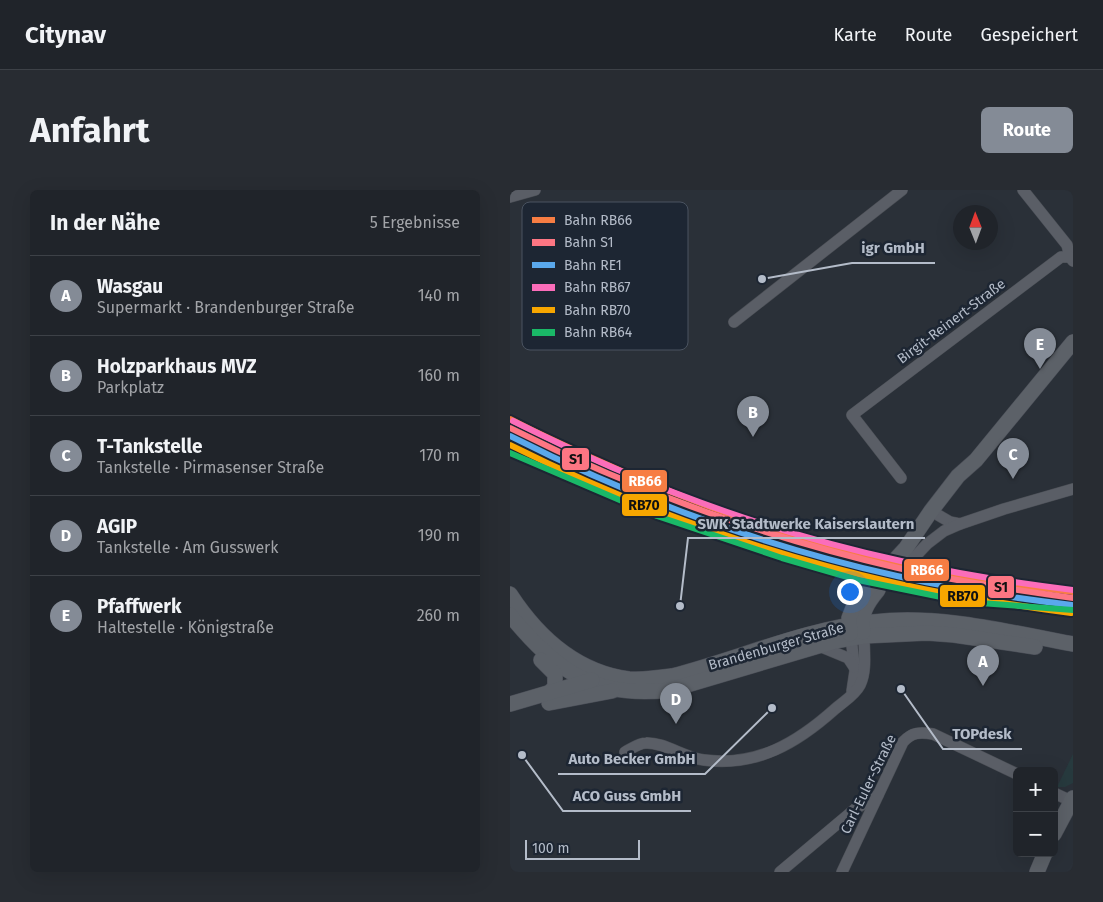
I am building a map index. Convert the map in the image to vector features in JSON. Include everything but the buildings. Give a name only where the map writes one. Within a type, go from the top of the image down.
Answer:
[{"type":"main road","points":[[856,631],[849,618],[855,603],[906,548],[934,513],[966,478],[976,460],[1073,342]]},
{"type":"main road","points":[[856,631],[866,606],[920,542],[934,513]]},
{"type":"main road","points":[[877,592],[875,604],[881,612],[886,614],[915,614],[928,620]]},
{"type":"main road","name":"Brandenburger Straße","points":[[510,594],[529,620],[551,642],[575,660],[591,676]]},
{"type":"main road","name":"Brandenburger Straße","points":[[510,615],[537,647],[560,665],[615,683],[635,693],[670,690],[819,646],[889,620],[928,620],[1073,644]]},
{"type":"main road","name":"Brandenburger Straße","points":[[615,683],[631,679],[672,676],[763,648],[856,631],[900,634],[945,634],[1073,654]]},
{"type":"main road","points":[[537,647],[542,662],[555,674],[555,687],[548,699]]},
{"type":"main road","points":[[510,704],[574,695],[581,690],[591,676]]},
{"type":"main road","points":[[510,714],[548,699],[615,683]]},
{"type":"main road","points":[[1058,826],[1072,800]]},
{"type":"main road","points":[[1037,872],[1043,857]]},
{"type":"street","points":[[510,197],[535,190]]},
{"type":"street","points":[[734,322],[902,190]]},
{"type":"street","name":"Birgit-Reinert-Straße","points":[[901,478],[852,415],[1060,257],[1071,259],[1067,245],[1022,190]]},
{"type":"street","points":[[896,571],[909,563],[935,537],[960,524],[1073,489]]},
{"type":"street","points":[[934,513],[950,522],[960,524]]},
{"type":"street","points":[[851,694],[855,671],[856,631]]},
{"type":"street","points":[[625,752],[646,743],[662,746],[704,760],[738,760],[760,756],[783,748],[801,737],[861,684],[863,675],[856,631]]},
{"type":"street","points":[[819,646],[848,658],[853,663],[855,671]]},
{"type":"street","name":"Carl-Euler-Straße","points":[[842,872],[903,742],[908,736],[921,732],[933,734],[1013,772]]},
{"type":"street","points":[[780,872],[855,809],[878,794]]},
{"type":"street","points":[[1058,795],[1072,800]]},
{"type":"green space","points":[[1073,754],[1073,783],[1065,787],[1058,787]]},
{"type":"rail line","name":"RB66","points":[[510,419],[568,447],[662,488],[734,516],[808,540],[882,561],[939,573],[1073,592]]},
{"type":"rail line","name":"RB67","points":[[513,421],[559,444],[654,485],[801,536],[944,570],[1073,590]]},
{"type":"rail line","name":"S1","points":[[510,428],[556,451],[651,491],[700,510],[798,542],[919,573],[1073,598]]},
{"type":"rail line","name":"RE1","points":[[510,436],[556,459],[651,500],[748,535],[797,550],[919,581],[984,593],[1072,605]]},
{"type":"rail line","name":"RB70","points":[[510,445],[650,508],[698,526],[796,557],[917,588],[1071,613]]},
{"type":"rail line","name":"RB64","points":[[510,453],[657,516],[782,558],[858,580],[980,603],[1073,610]]},
{"type":"place","name":"igr GmbH","points":[[762,279]]},
{"type":"place","name":"Pfaffwerk","points":[[1040,369]]},
{"type":"place","name":"Holzparkhaus MVZ","points":[[753,437]]},
{"type":"place","name":"T-Tankstelle","points":[[1013,479]]},
{"type":"place","name":"SWK Stadtwerke Kaiserslautern","points":[[680,606]]},
{"type":"place","name":"Wasgau","points":[[983,686]]},
{"type":"place","name":"TOPdesk","points":[[901,689]]},
{"type":"place","name":"Auto Becker GmbH","points":[[772,708]]},
{"type":"place","name":"AGIP","points":[[676,724]]},
{"type":"place","name":"ACO Guss GmbH","points":[[522,755]]}]
